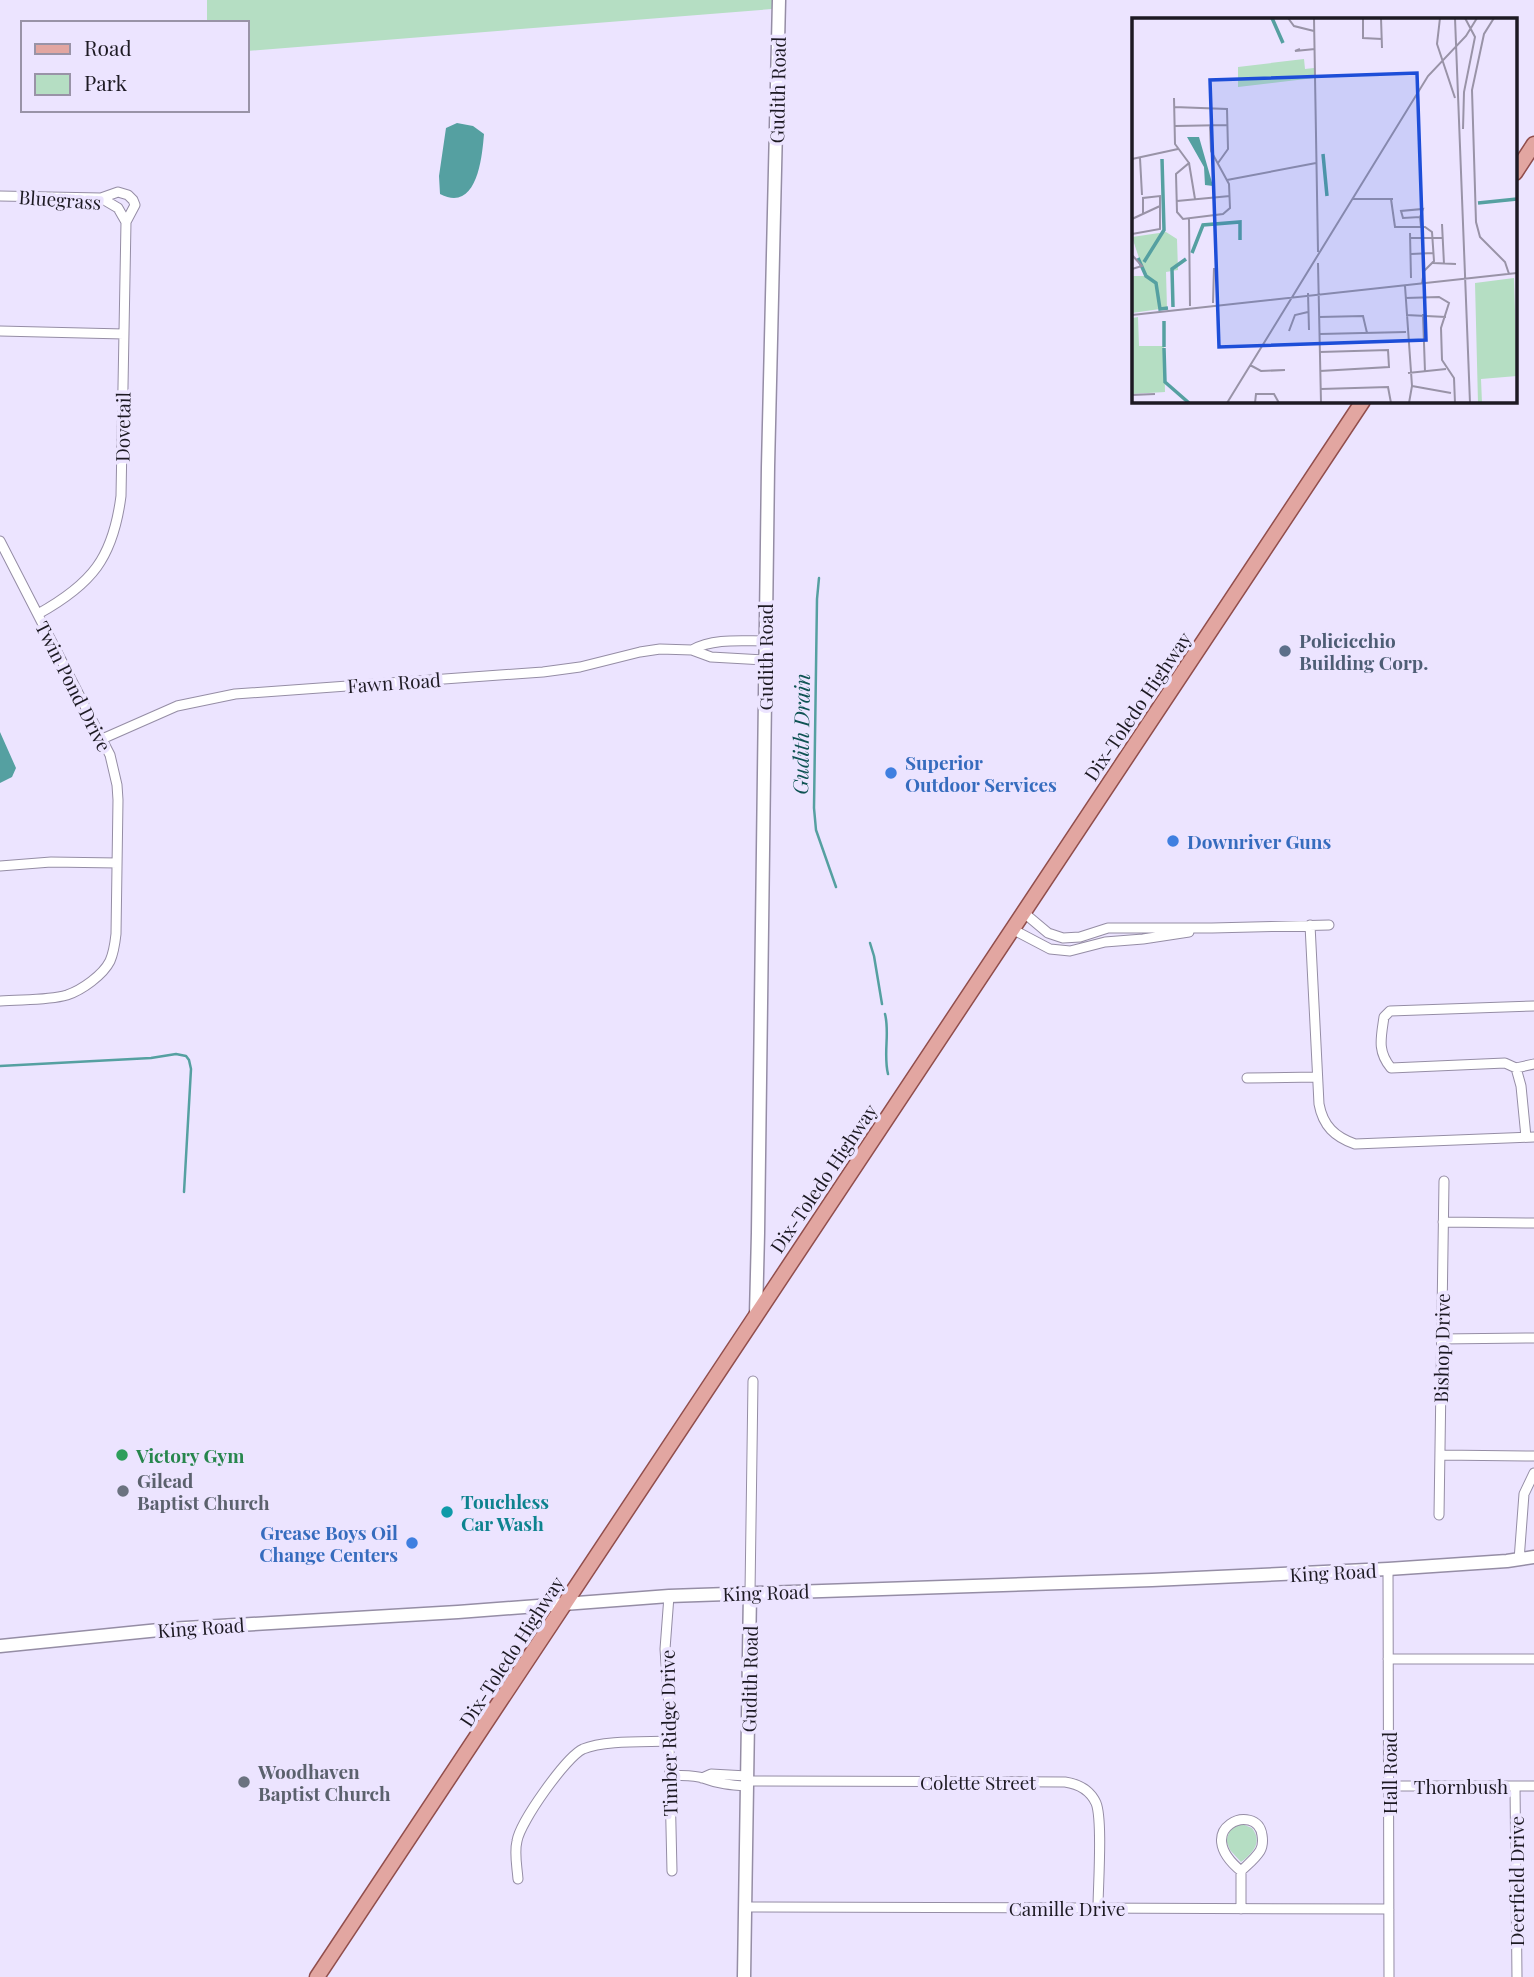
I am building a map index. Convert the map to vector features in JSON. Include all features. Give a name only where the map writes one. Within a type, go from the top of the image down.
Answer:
[{"type":"main road","points":[[1516,171],[1534,144]]},
{"type":"main road","name":"Dix-Toledo Highway","points":[[317,1977],[1362,402]]},
{"type":"street","name":"Gudith Road","points":[[756,1315],[768,467],[779,0]]},
{"type":"street","name":"Dovetail","points":[[38,614],[69,595],[89,577],[105,554],[114,534],[121,496],[126,222],[135,205],[128,195],[118,192],[101,198]]},
{"type":"street","name":"Bluegrass","points":[[0,196],[101,198],[118,208],[126,222]]},
{"type":"street","points":[[0,331],[124,334]]},
{"type":"street","name":"Twin Pond Drive","points":[[0,541],[110,755],[117,785],[115,944],[108,964],[90,982],[65,995],[0,1001]]},
{"type":"street","name":"Fawn Road","points":[[692,650],[701,644],[765,641]]},
{"type":"street","name":"Fawn Road","points":[[102,739],[177,706],[235,694],[543,672],[580,667],[660,649],[692,650],[711,657],[765,660]]},
{"type":"street","points":[[0,866],[51,862],[117,863]]},
{"type":"street","points":[[1023,912],[1048,933],[1063,938],[1080,937],[1102,929],[1142,927],[1329,925]]},
{"type":"street","points":[[1310,925],[1319,1104],[1326,1124],[1340,1138],[1355,1144],[1530,1137],[1516,1068]]},
{"type":"street","points":[[1142,927],[1143,939]]},
{"type":"street","points":[[1012,929],[1050,949],[1070,951],[1105,942],[1212,928]]},
{"type":"street","points":[[1102,929],[1105,942]]},
{"type":"street","points":[[1534,1006],[1390,1011],[1384,1017],[1380,1044],[1384,1059],[1391,1069],[1505,1063],[1516,1068],[1534,1064]]},
{"type":"street","points":[[1247,1078],[1317,1076]]},
{"type":"street","name":"Bishop Drive","points":[[1438,1516],[1444,1181]]},
{"type":"street","points":[[1443,1222],[1534,1223]]},
{"type":"street","points":[[1441,1339],[1534,1338]]},
{"type":"street","name":"Gudith Road","points":[[744,1977],[753,1381]]},
{"type":"street","points":[[1440,1455],[1534,1456]]},
{"type":"street","points":[[1519,1560],[1524,1494],[1534,1473]]},
{"type":"street","name":"King Road","points":[[0,1646],[180,1628],[458,1612],[669,1596],[1388,1569],[1534,1557]]},
{"type":"street","name":"Hall Road","points":[[1388,1569],[1389,1977]]},
{"type":"street","name":"Timber Ridge Drive","points":[[669,1596],[666,1649],[672,1871]]},
{"type":"street","points":[[1388,1660],[1534,1659]]},
{"type":"street","points":[[518,1879],[516,1852],[519,1834],[555,1777],[572,1756],[584,1748],[598,1745],[669,1741]]},
{"type":"street","name":"Colette Street","points":[[670,1775],[702,1778],[711,1774],[747,1781],[1075,1784],[1090,1794],[1098,1811],[1098,1908]]},
{"type":"street","name":"Thornbush","points":[[1389,1786],[1534,1786]]},
{"type":"street","name":"Deerfield Drive","points":[[1515,1786],[1517,1977]]},
{"type":"street","points":[[1241,1871],[1226,1855],[1221,1835],[1225,1827],[1232,1822],[1248,1820],[1261,1830],[1263,1839],[1261,1849],[1241,1871],[1241,1909]]},
{"type":"street","name":"Camille Drive","points":[[745,1907],[1389,1909]]},
{"type":"green space","points":[[207,0],[772,0],[772,9],[248,51],[248,21],[207,21]]},
{"type":"green space","points":[[1242,1824],[1252,1828],[1257,1843],[1241,1862],[1230,1850],[1226,1840],[1231,1828]]},
{"type":"shaded area","points":[[457,123],[473,126],[484,134],[479,169],[470,190],[462,196],[452,198],[440,194],[439,176],[446,128]]},
{"type":"shaded area","points":[[0,732],[16,768],[12,777],[0,783]]},
{"type":"waterway","name":"Gudith Drain","points":[[819,578],[814,808],[816,830],[836,887]]},
{"type":"waterway","name":"Gudith Drain","points":[[870,943],[882,1004]]},
{"type":"waterway","name":"Gudith Drain","points":[[885,1014],[888,1074]]},
{"type":"waterway","points":[[0,1066],[151,1058],[176,1054],[186,1056],[191,1069],[184,1192]]},
{"type":"place","name":"Policicchio Building Corp.","points":[[1285,651]]},
{"type":"place","name":"Superior Outdoor Services","points":[[891,773]]},
{"type":"place","name":"Downriver Guns","points":[[1173,841]]},
{"type":"place","name":"Victory Gym","points":[[122,1455]]},
{"type":"place","name":"Gilead Baptist Church","points":[[123,1491]]},
{"type":"place","name":"Touchless Car Wash","points":[[447,1512]]},
{"type":"place","name":"Grease Boys Oil Change Centers","points":[[412,1543]]},
{"type":"place","name":"Woodhaven Baptist Church","points":[[244,1782]]}]
